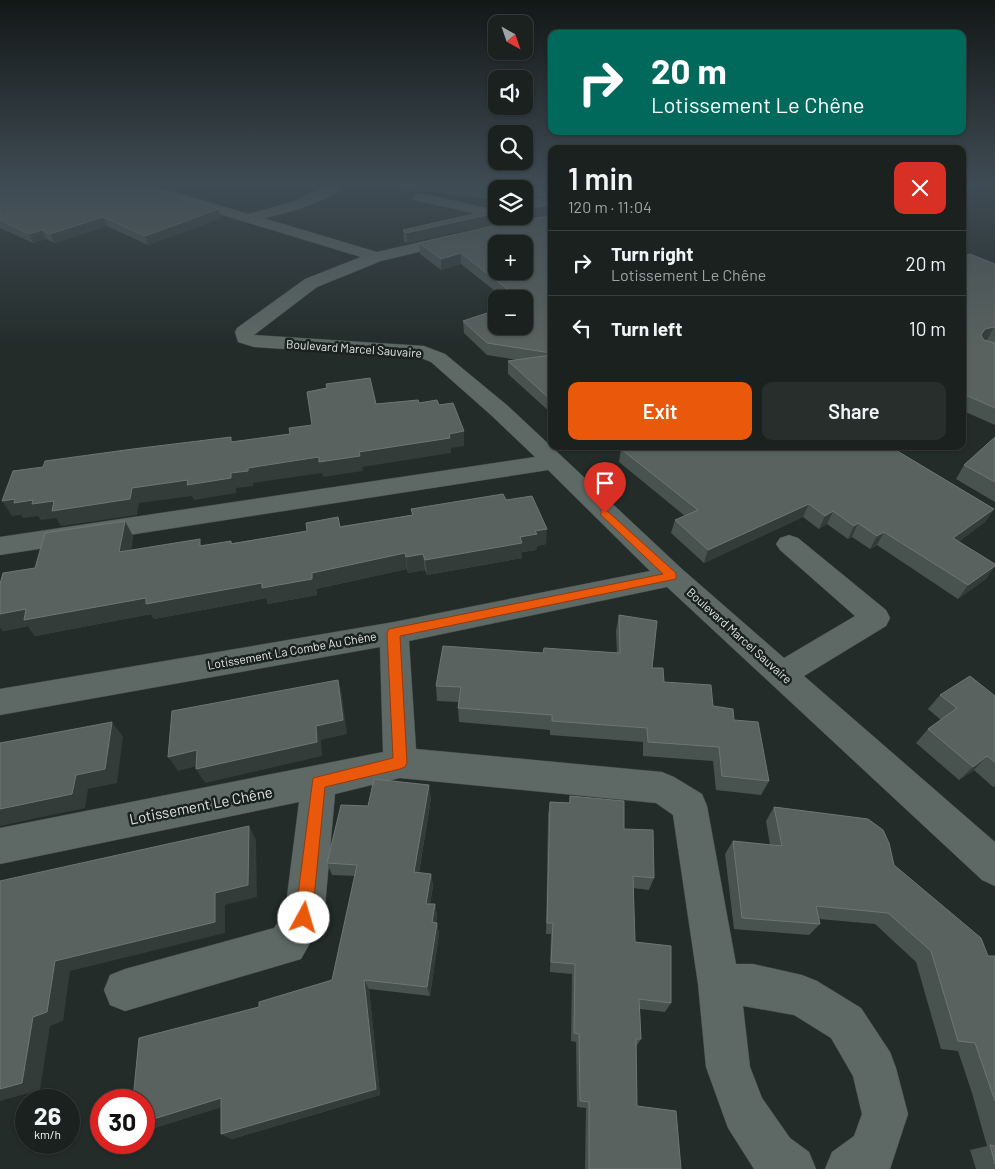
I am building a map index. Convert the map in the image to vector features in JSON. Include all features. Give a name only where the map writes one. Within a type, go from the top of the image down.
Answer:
[{"type":"street","points":[[321,240],[376,257],[451,240]]},
{"type":"street","name":"Boulevard Marcel Sauvaire","points":[[376,257],[312,283],[244,332],[245,338],[254,341],[424,352],[438,358],[500,411],[672,576],[995,867]]},
{"type":"street","points":[[0,546],[552,462]]},
{"type":"street","points":[[781,675],[876,618],[789,544]]},
{"type":"street","name":"Lotissement La Combe Au Chêne","points":[[0,702],[394,633],[672,576]]},
{"type":"street","points":[[394,633],[400,763]]},
{"type":"street","name":"Lotissement Le Chêne","points":[[0,846],[318,782],[400,763],[662,788],[689,806],[719,984],[728,1067],[744,1112],[773,1155],[792,1169]]},
{"type":"street","points":[[125,990],[287,945],[304,918],[318,782]]},
{"type":"street","points":[[719,984],[753,985],[802,996],[846,1023],[874,1068],[885,1114],[873,1152],[849,1169]]},
{"type":"building","points":[[434,240],[488,240],[488,274],[461,253],[441,259],[419,243]]},
{"type":"building","points":[[533,240],[548,240],[548,353],[487,343],[463,321],[488,313],[488,335],[533,335],[533,290],[508,290],[496,280],[533,280]]},
{"type":"building","points":[[970,254],[995,264],[995,328],[985,329],[981,335],[984,340],[995,343],[995,408],[966,395],[966,256]]},
{"type":"building","points":[[548,355],[548,397],[508,361]]},
{"type":"building","points":[[370,378],[376,404],[418,400],[419,403],[437,400],[439,405],[453,403],[464,431],[449,434],[450,438],[359,452],[360,456],[319,462],[319,457],[248,468],[248,471],[231,473],[231,478],[187,485],[188,480],[132,488],[130,499],[52,511],[54,501],[32,504],[33,500],[14,503],[15,499],[2,501],[13,471],[43,467],[45,461],[231,437],[231,442],[290,434],[289,428],[312,425],[307,392],[327,388],[326,384]]},
{"type":"building","points":[[995,437],[995,482],[964,465]]},
{"type":"building","points":[[622,450],[896,450],[994,509],[953,538],[995,564],[995,566],[968,585],[884,532],[877,536],[858,523],[854,526],[833,511],[825,516],[809,504],[708,550],[675,520],[698,510]]},
{"type":"building","points":[[503,494],[506,500],[532,496],[547,529],[535,531],[537,534],[520,537],[522,543],[425,560],[423,554],[406,557],[405,553],[312,573],[312,579],[262,588],[262,583],[146,604],[146,598],[24,620],[26,609],[0,614],[0,584],[3,573],[35,568],[45,533],[125,521],[119,552],[200,539],[200,546],[231,541],[231,544],[307,531],[306,523],[338,517],[340,527],[413,515],[411,509]]},
{"type":"building","points":[[619,615],[657,621],[652,668],[663,668],[664,682],[711,685],[713,706],[733,709],[734,720],[758,722],[769,781],[722,776],[719,747],[648,742],[647,728],[552,721],[552,715],[458,708],[461,687],[436,686],[443,646],[543,653],[544,648],[620,653]]},
{"type":"building","points":[[970,676],[995,696],[995,762],[987,756],[973,767],[928,729],[957,708],[940,695]]},
{"type":"building","points":[[338,680],[343,720],[316,726],[317,742],[196,769],[197,750],[168,757],[172,711]]},
{"type":"building","points":[[112,722],[105,769],[76,775],[72,794],[0,809],[0,743]]},
{"type":"building","points":[[374,779],[429,785],[414,872],[431,874],[426,904],[435,904],[432,922],[437,923],[427,987],[364,980],[376,1089],[221,1134],[221,1098],[155,1119],[155,1089],[134,1089],[139,1038],[259,1007],[259,1002],[332,980],[357,865],[327,863],[341,805],[368,806]]},
{"type":"building","points":[[570,796],[624,801],[624,829],[653,830],[654,878],[633,876],[635,942],[671,946],[671,1003],[639,999],[641,1039],[636,1039],[637,1106],[676,1111],[681,1169],[589,1169],[589,1102],[580,1101],[579,1034],[574,1033],[575,964],[551,962],[553,923],[547,923],[550,802],[570,803]]},
{"type":"building","points":[[774,807],[868,819],[883,830],[889,843],[894,865],[981,938],[988,956],[995,956],[995,1101],[975,1043],[958,1041],[931,951],[888,913],[816,906],[820,924],[742,918],[733,841],[782,846]]},
{"type":"building","points":[[249,826],[248,885],[215,893],[215,922],[55,961],[47,1012],[33,1017],[22,1083],[0,1089],[0,881]]},
{"type":"building","points":[[990,1145],[995,1146],[995,1164]]},
{"type":"route","points":[[304,918],[318,782],[400,763],[394,633],[672,576],[605,513]]}]
